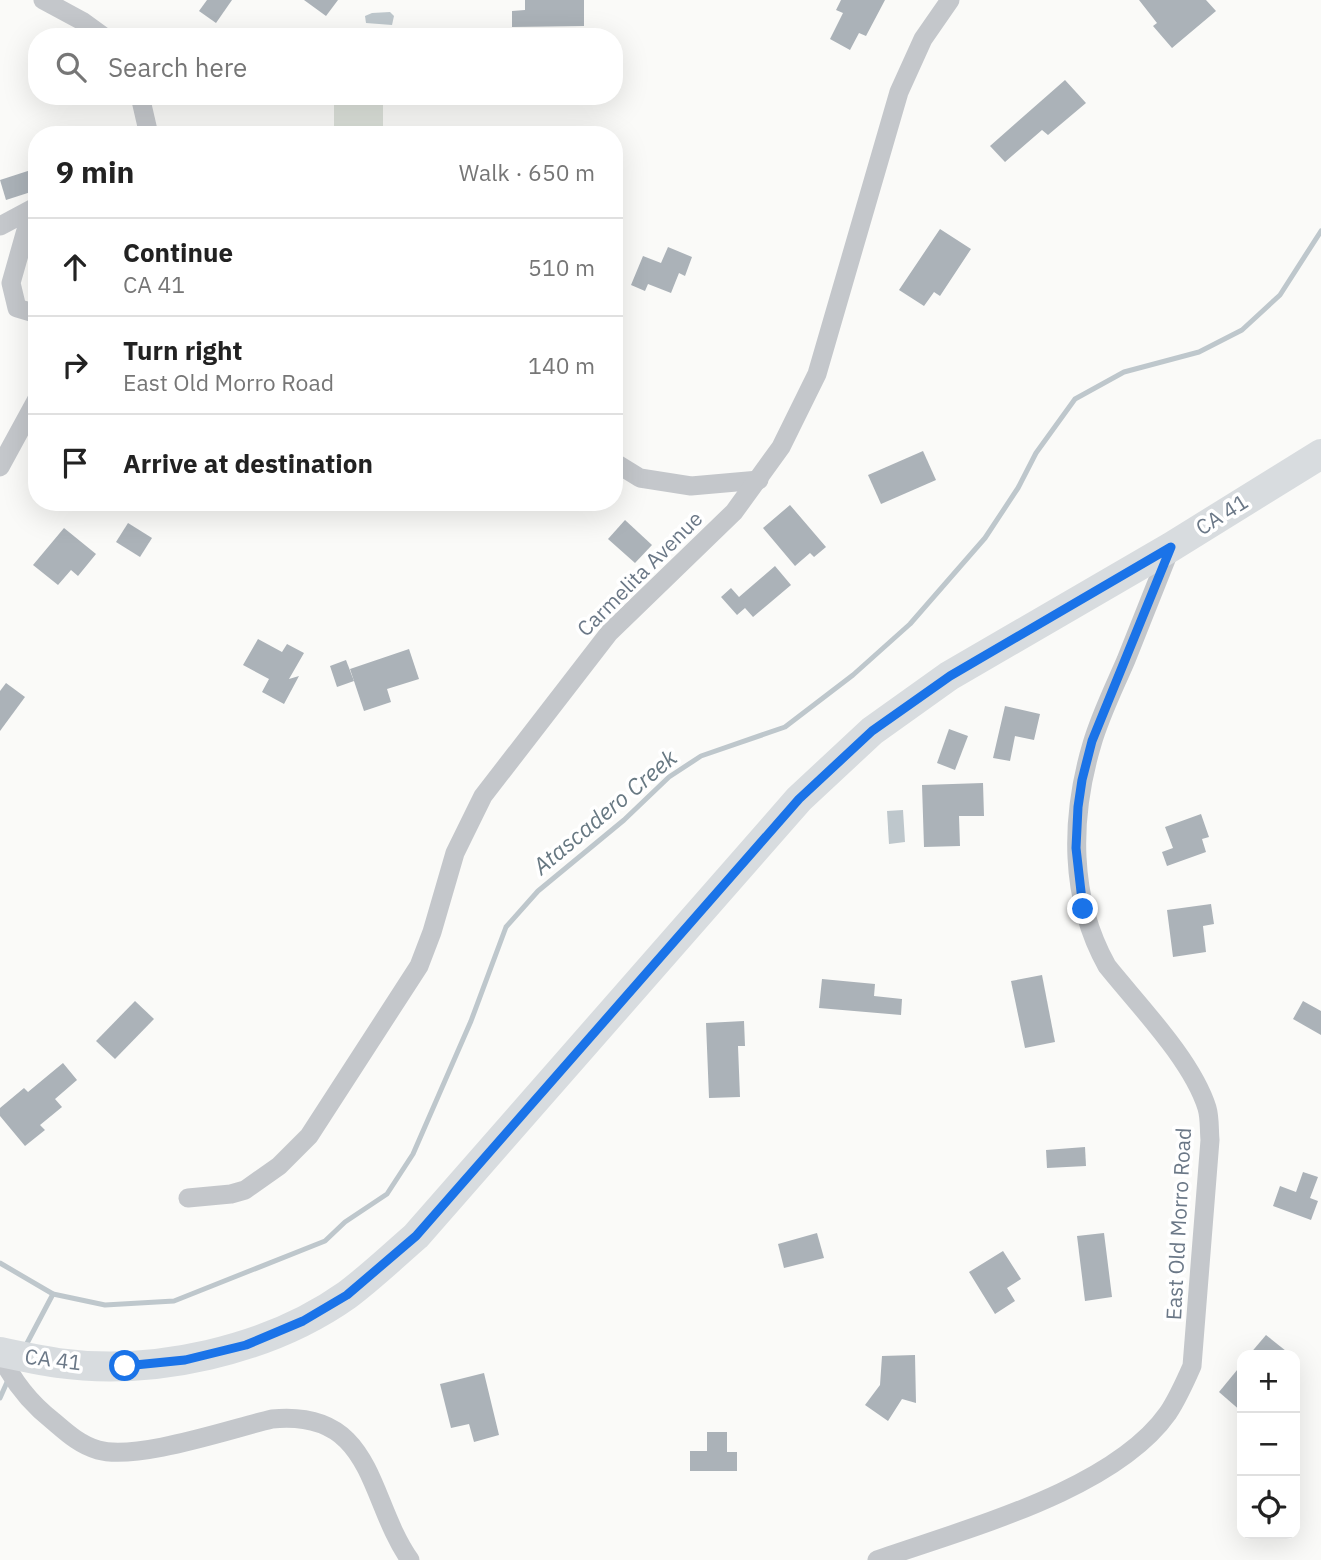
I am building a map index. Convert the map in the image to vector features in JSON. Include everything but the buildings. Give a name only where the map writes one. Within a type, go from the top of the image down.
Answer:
[{"type":"main road","name":"CA 41","points":[[0,1353],[72,1364],[125,1366],[185,1360],[246,1345],[303,1321],[347,1295],[416,1236],[799,799],[872,731],[950,676],[1171,547],[1321,454]]},
{"type":"street","points":[[43,0],[92,28]]},
{"type":"street","name":"Carmelita Avenue","points":[[188,1198],[231,1194],[244,1190],[279,1166],[309,1136],[419,966],[455,853],[483,796],[609,633],[734,512],[782,446],[817,374],[899,92],[923,39],[950,0]]},
{"type":"street","points":[[142,105],[147,126]]},
{"type":"street","points":[[0,226],[28,211]]},
{"type":"street","points":[[28,223],[11,284],[17,308],[28,311]]},
{"type":"street","points":[[0,467],[6,441],[28,411]]},
{"type":"street","points":[[623,468],[640,478],[691,486],[759,480]]},
{"type":"street","name":"East Old Morro Road","points":[[877,1560],[1034,1504],[1102,1472],[1147,1436],[1167,1414],[1192,1366],[1210,1140],[1208,1110],[1186,1066],[1107,966],[1098,949],[1083,909],[1076,848],[1078,807],[1092,741],[1171,547]]},
{"type":"street","points":[[0,1353],[9,1373],[38,1410],[78,1442],[97,1450],[114,1453],[140,1451],[272,1419],[306,1419],[325,1426],[341,1436],[363,1459],[392,1527],[410,1560]]},
{"type":"shaded area","points":[[390,12],[394,16],[392,25],[366,23],[365,16]]},
{"type":"shaded area","points":[[334,105],[383,105],[383,126],[334,126]]},
{"type":"shaded area","points":[[903,810],[905,842],[889,844],[887,811]]},
{"type":"waterway","name":"Atascadero Creek","points":[[0,1263],[53,1294],[105,1305],[174,1301],[325,1241],[345,1222],[387,1194],[413,1154],[471,1021],[506,927],[538,891],[624,820],[669,777],[701,756],[785,727],[853,675],[910,624],[985,538],[1018,488],[1036,453],[1075,399],[1124,372],[1199,352],[1242,330],[1280,295],[1321,231]]},
{"type":"waterway","points":[[25,1347],[53,1294]]},
{"type":"waterway","points":[[0,1398],[8,1380]]},
{"type":"route","points":[[125,1366],[185,1360],[246,1345],[303,1321],[347,1295],[416,1236],[799,799],[872,731],[950,676],[1171,547],[1092,741],[1082,780],[1076,848],[1083,909]]}]
